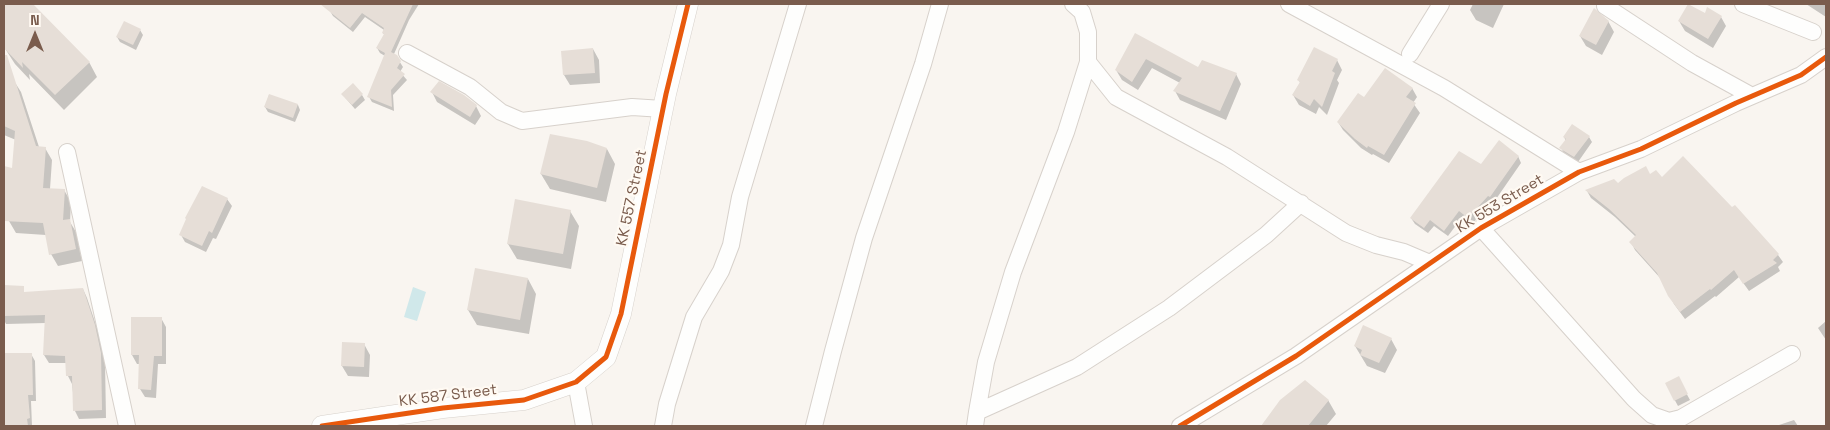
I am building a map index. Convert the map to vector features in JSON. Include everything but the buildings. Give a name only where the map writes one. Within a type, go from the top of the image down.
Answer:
[{"type":"street","name":"KK 557 Street","points":[[576,382],[606,357],[621,314],[663,109],[688,4]]},
{"type":"street","points":[[662,426],[694,317],[721,271],[731,245],[740,197],[798,4]]},
{"type":"street","points":[[814,426],[832,351],[864,238],[923,64],[940,4]]},
{"type":"street","points":[[976,419],[986,362],[1013,272],[1066,132],[1088,62],[1088,32],[1082,12],[1073,4]]},
{"type":"street","points":[[1289,4],[1444,88],[1579,172]]},
{"type":"street","points":[[1410,54],[1441,4]]},
{"type":"street","points":[[1605,4],[1605,6],[1692,63],[1752,96]]},
{"type":"street","points":[[1743,4],[1813,32]]},
{"type":"street","points":[[407,53],[470,87],[501,112],[522,121],[632,107],[663,109]]},
{"type":"street","name":"KK 553 Street","points":[[1180,426],[1296,356],[1481,228],[1579,172],[1641,149],[1752,96],[1801,75],[1826,56]]},
{"type":"street","points":[[1088,62],[1116,97],[1227,157],[1346,233],[1376,245],[1404,252],[1430,263]]},
{"type":"street","points":[[67,152],[127,426]]},
{"type":"street","points":[[976,419],[1077,367],[1169,308],[1266,235],[1301,203]]},
{"type":"street","points":[[1481,228],[1634,399],[1652,415],[1668,421],[1681,418],[1792,354]]},
{"type":"street","points":[[576,382],[584,426]]},
{"type":"street","name":"KK 587 Street","points":[[322,426],[443,408],[524,400],[576,382]]},
{"type":"water","points":[[413,287],[426,292],[417,321],[404,317]]},
{"type":"cycle path","points":[[322,426],[443,408],[524,400],[576,382],[606,357],[621,314],[666,94],[688,4]]},
{"type":"cycle path","points":[[1180,426],[1296,356],[1481,228],[1579,172],[1641,149],[1736,103],[1801,75],[1826,57]]}]
